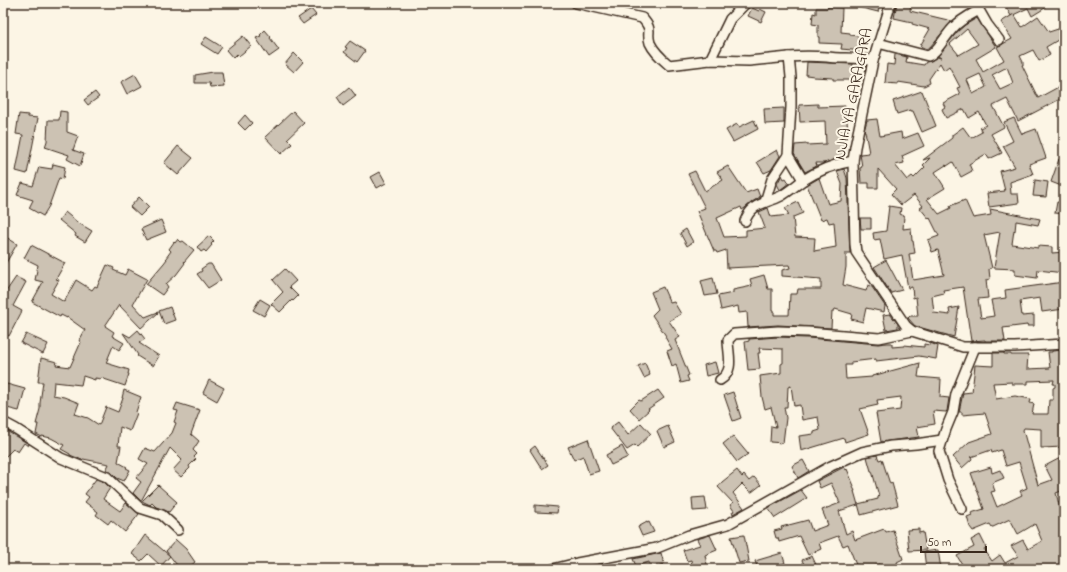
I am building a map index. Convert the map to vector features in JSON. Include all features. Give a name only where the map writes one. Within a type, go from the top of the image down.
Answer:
[{"type":"street","points":[[576,3],[642,18],[650,30],[649,37],[651,44],[660,57],[669,65],[710,60],[749,61],[815,56],[827,58],[862,58],[873,61]]},
{"type":"street","points":[[710,60],[730,19],[746,3]]},
{"type":"street","name":"NJIA YA GARAGARA","points":[[891,3],[873,61],[853,161],[856,252],[906,326],[912,331]]},
{"type":"street","points":[[878,43],[928,56],[935,52],[943,39],[954,26],[969,16],[980,6],[987,24],[999,40]]},
{"type":"street","points":[[765,202],[772,179],[788,155],[791,107],[789,57]]},
{"type":"street","points":[[788,155],[803,180]]},
{"type":"street","points":[[745,221],[748,213],[765,202],[782,196],[803,180],[840,164],[853,161]]},
{"type":"street","points":[[720,380],[726,377],[728,372],[730,364],[728,340],[734,334],[793,332],[879,338],[912,331],[963,347],[1015,347],[1064,344]]},
{"type":"street","points":[[962,509],[948,480],[939,451],[953,412],[956,394],[975,347]]},
{"type":"street","points":[[3,422],[61,458],[108,477],[140,508],[162,515],[178,530]]},
{"type":"street","points":[[553,569],[657,548],[689,535],[728,524],[831,466],[862,452],[891,446],[942,440]]},
{"type":"building","points":[[854,3],[880,3],[878,12],[854,6]]},
{"type":"building","points":[[897,3],[911,3],[910,11],[952,21],[930,47],[926,49],[920,46],[930,29],[912,24],[912,22],[894,18]]},
{"type":"building","points":[[1004,3],[1043,3],[1045,8],[1032,16],[1028,8],[1011,16]]},
{"type":"building","points":[[752,8],[759,11],[760,9],[766,12],[761,22],[748,16]]},
{"type":"building","points":[[816,8],[842,8],[841,32],[864,37],[863,51],[841,49],[842,44],[819,43],[818,25],[812,24],[813,13],[816,14]]},
{"type":"building","points":[[311,9],[316,15],[303,24],[298,18]]},
{"type":"building","points":[[1014,14],[1022,27],[1038,16],[1049,32],[1064,27],[1064,53],[1058,40],[1046,47],[1050,55],[1039,61],[1033,50],[1020,56],[1023,62],[1022,65],[1038,98],[1064,84],[1064,97],[1018,121],[1007,99],[993,106],[1004,127],[991,134],[1002,153],[989,159],[986,154],[969,164],[972,171],[961,177],[953,162],[947,166],[946,165],[935,172],[945,188],[927,199],[939,214],[951,208],[950,206],[965,200],[973,218],[991,215],[990,209],[1040,219],[1038,225],[1016,221],[1012,244],[1038,248],[1038,246],[1052,247],[1052,253],[1064,252],[1064,273],[1038,270],[1037,278],[1015,275],[1015,269],[994,268],[1000,232],[984,235],[992,268],[989,269],[990,279],[986,280],[988,298],[978,299],[981,318],[994,316],[991,300],[1006,298],[1005,290],[1064,282],[1064,309],[1042,312],[1040,298],[1020,301],[1022,316],[1034,315],[1034,326],[1027,325],[1003,328],[1005,341],[971,341],[963,287],[943,290],[944,293],[932,296],[934,313],[950,315],[949,309],[959,307],[954,337],[915,326],[908,318],[910,316],[918,316],[916,297],[913,298],[912,287],[908,288],[902,255],[884,259],[880,239],[874,240],[873,233],[886,231],[889,206],[901,208],[900,214],[904,216],[903,229],[911,228],[915,253],[909,254],[913,280],[944,275],[938,250],[932,252],[928,240],[939,236],[930,218],[929,219],[920,208],[923,206],[914,195],[901,205],[891,194],[896,189],[878,169],[878,188],[869,188],[869,183],[861,183],[860,168],[862,167],[860,154],[869,153],[864,131],[867,120],[877,119],[880,136],[901,132],[902,139],[918,133],[924,146],[902,156],[904,163],[895,165],[907,180],[912,176],[914,178],[925,167],[923,165],[930,158],[923,160],[952,138],[952,135],[963,127],[971,138],[982,132],[980,128],[986,125],[979,112],[969,118],[964,109],[946,118],[942,109],[945,107],[943,103],[960,94],[957,88],[960,87],[949,66],[944,70],[940,63],[929,79],[930,83],[924,86],[898,82],[898,84],[885,83],[887,64],[894,65],[895,54],[907,57],[906,62],[924,65],[926,62],[937,57],[941,58],[938,56],[957,32],[977,18],[996,47],[976,59],[983,72],[1004,60],[997,47],[1012,39],[1001,22]],"holes":[[[967,29],[978,44],[959,55],[950,44]],[[1007,67],[1013,83],[1000,89],[992,75]],[[980,74],[986,87],[973,94],[967,80]]]},
{"type":"building","points":[[265,30],[279,50],[269,57],[256,38],[261,36],[260,35]]},
{"type":"building","points":[[243,36],[251,46],[239,56],[237,54],[233,58],[226,50]]},
{"type":"building","points":[[206,37],[222,47],[217,54],[201,44]]},
{"type":"building","points":[[350,41],[365,51],[357,62],[344,52],[347,48],[345,47]]},
{"type":"building","points":[[294,53],[303,62],[294,72],[285,64]]},
{"type":"building","points":[[807,62],[853,64],[853,80],[833,80],[833,78],[813,77],[814,76],[806,75]]},
{"type":"building","points":[[222,72],[224,86],[210,87],[209,83],[195,83],[195,75]]},
{"type":"building","points":[[135,74],[142,86],[127,94],[121,82]]},
{"type":"building","points":[[349,87],[356,96],[343,106],[337,97]]},
{"type":"building","points":[[922,91],[936,126],[922,132],[913,111],[910,110],[897,114],[893,101]]},
{"type":"building","points":[[95,92],[99,97],[88,105],[84,100]]},
{"type":"building","points":[[818,104],[818,107],[845,106],[848,130],[845,132],[845,156],[825,163],[816,163],[817,166],[805,172],[794,154],[795,145],[826,144],[825,121],[800,122],[799,105]]},
{"type":"building","points":[[784,108],[784,123],[765,124],[764,109]]},
{"type":"building","points":[[60,111],[67,112],[67,132],[78,136],[73,150],[84,154],[80,166],[67,159],[69,155],[45,147],[47,141],[48,120],[59,120]]},
{"type":"building","points":[[293,111],[304,123],[287,139],[292,144],[281,154],[265,137]]},
{"type":"building","points":[[19,114],[38,118],[27,174],[16,171],[23,135],[16,134]]},
{"type":"building","points":[[245,115],[252,123],[245,130],[238,123]]},
{"type":"building","points":[[1014,118],[1022,134],[1036,129],[1046,158],[1029,164],[1033,174],[1010,182],[1011,194],[1018,194],[1019,203],[989,207],[987,193],[1005,191],[1000,171],[1015,167],[1003,146],[1013,141],[1004,122]]},
{"type":"building","points":[[754,120],[758,129],[733,142],[726,130],[737,124],[739,127]]},
{"type":"building","points":[[178,146],[193,158],[178,175],[164,163]]},
{"type":"building","points":[[777,150],[780,156],[771,170],[764,173],[757,162]]},
{"type":"building","points":[[1059,159],[1064,161],[1064,187],[1051,182]]},
{"type":"building","points":[[53,164],[65,167],[63,179],[59,178],[49,206],[43,216],[29,208],[33,200],[17,195],[22,183],[33,186],[39,167],[52,169]]},
{"type":"building","points":[[728,166],[746,193],[757,189],[760,197],[742,210],[741,207],[717,218],[724,237],[746,236],[746,230],[765,228],[759,212],[768,208],[771,217],[789,215],[785,208],[798,202],[803,213],[793,217],[795,237],[815,238],[814,251],[836,247],[834,222],[829,223],[827,218],[821,220],[807,185],[819,178],[828,204],[841,201],[842,184],[837,171],[844,169],[847,178],[850,253],[846,253],[846,267],[843,285],[866,291],[868,285],[872,287],[885,306],[884,312],[866,308],[863,322],[851,319],[852,314],[835,309],[832,311],[831,328],[778,325],[748,327],[747,312],[739,313],[738,306],[721,310],[718,296],[733,293],[733,290],[752,286],[750,279],[764,275],[768,289],[772,289],[772,311],[774,311],[774,315],[789,315],[790,294],[797,294],[798,289],[821,289],[821,279],[782,276],[782,270],[790,268],[789,265],[727,268],[726,250],[717,253],[714,251],[697,211],[705,208],[688,174],[695,171],[705,191],[723,180],[717,172]]},
{"type":"building","points":[[380,172],[386,183],[377,188],[371,177]]},
{"type":"building","points":[[782,175],[789,183],[780,190],[777,184]]},
{"type":"building","points":[[1035,180],[1048,182],[1046,197],[1033,196]]},
{"type":"building","points":[[139,197],[149,207],[140,216],[130,207]]},
{"type":"building","points":[[1057,202],[1064,203],[1064,214],[1055,213]]},
{"type":"building","points":[[65,212],[77,222],[92,231],[85,242],[75,236],[76,234],[59,220]]},
{"type":"building","points":[[860,218],[871,218],[871,229],[861,229]]},
{"type":"building","points":[[161,220],[166,232],[146,240],[141,229]]},
{"type":"building","points":[[686,229],[693,242],[687,246],[680,233]]},
{"type":"building","points":[[209,236],[214,241],[211,244],[212,245],[206,252],[204,250],[201,252],[197,247]]},
{"type":"building","points":[[6,237],[17,244],[3,268],[3,242]]},
{"type":"building","points":[[178,239],[194,250],[176,275],[166,284],[168,287],[162,295],[146,284],[167,259],[166,258],[171,251],[169,249]]},
{"type":"building","points":[[31,245],[65,263],[56,279],[59,280],[51,294],[64,302],[76,280],[92,290],[95,286],[97,287],[107,265],[114,268],[113,270],[125,275],[128,269],[147,279],[133,304],[145,317],[158,313],[141,328],[119,305],[105,326],[114,332],[112,336],[124,343],[119,350],[113,346],[106,363],[129,370],[125,386],[101,378],[95,378],[95,380],[83,376],[81,385],[54,382],[53,395],[64,397],[79,403],[75,414],[88,418],[99,425],[106,407],[118,412],[124,390],[141,397],[130,431],[120,427],[118,446],[121,446],[118,462],[130,470],[124,481],[106,470],[109,464],[82,460],[61,449],[64,445],[51,438],[42,437],[36,434],[38,424],[36,424],[40,409],[43,382],[38,382],[41,358],[57,362],[56,365],[70,367],[81,342],[79,341],[85,330],[67,317],[61,315],[60,317],[32,302],[43,282],[35,280],[38,265],[24,258]]},
{"type":"building","points":[[886,260],[902,290],[891,293],[874,267]]},
{"type":"building","points":[[208,264],[211,264],[221,280],[208,288],[197,274]]},
{"type":"building","points":[[285,269],[296,281],[289,287],[298,296],[280,312],[271,304],[283,292],[273,280]]},
{"type":"building","points":[[16,277],[26,282],[13,306],[22,311],[9,336],[3,333],[3,296]]},
{"type":"building","points":[[713,278],[717,294],[705,296],[701,281]]},
{"type":"building","points":[[663,287],[670,303],[674,302],[681,314],[669,321],[680,337],[675,340],[689,375],[687,376],[689,381],[681,383],[676,364],[672,366],[667,351],[672,349],[665,337],[666,336],[652,315],[658,309],[651,292]]},
{"type":"building","points":[[260,299],[270,305],[264,316],[253,310]]},
{"type":"building","points":[[170,307],[175,320],[164,324],[159,311]]},
{"type":"building","points":[[890,314],[898,324],[898,328],[886,330],[883,315]]},
{"type":"building","points":[[138,330],[145,339],[139,343],[159,356],[153,366],[137,356],[138,355],[123,333],[130,337]]},
{"type":"building","points":[[26,334],[48,344],[43,354],[21,343]]},
{"type":"building","points":[[778,337],[878,344],[892,343],[892,347],[904,345],[924,347],[924,344],[930,345],[930,343],[938,346],[936,359],[919,356],[876,361],[876,359],[851,362],[851,365],[845,365],[846,379],[872,377],[920,363],[918,377],[941,379],[940,397],[949,398],[947,411],[933,411],[935,424],[917,427],[919,437],[881,442],[876,413],[900,410],[901,397],[877,400],[878,405],[860,409],[869,434],[845,442],[844,438],[801,451],[799,436],[814,434],[814,432],[820,430],[818,417],[802,420],[800,405],[794,406],[791,386],[788,387],[787,407],[784,407],[786,418],[783,443],[770,442],[771,426],[776,427],[771,407],[765,409],[760,376],[781,373],[783,349],[759,348],[760,353],[758,353],[760,369],[748,370],[745,342],[749,341],[749,339]]},
{"type":"building","points":[[1064,350],[1064,447],[1041,448],[1041,429],[1024,428],[1023,430],[1038,485],[1052,480],[1045,466],[1064,456],[1064,490],[1056,493],[1062,516],[1064,515],[1064,569],[965,569],[957,556],[974,547],[971,540],[980,535],[986,547],[984,549],[992,561],[1000,555],[1005,563],[1018,556],[1011,546],[1023,540],[1028,549],[1042,541],[1035,524],[1018,534],[1010,519],[993,527],[990,524],[973,531],[970,527],[967,517],[972,515],[971,513],[984,509],[971,473],[991,467],[992,473],[1000,470],[1004,478],[992,483],[995,491],[991,492],[997,507],[1022,495],[1020,491],[1027,488],[1019,462],[1006,466],[1001,450],[992,453],[991,450],[971,457],[972,459],[962,468],[953,457],[969,442],[992,434],[985,413],[962,415],[962,412],[959,412],[963,393],[972,392],[975,365],[993,366],[993,353],[1028,355],[1027,369],[1050,368],[1048,352]],"holes":[[[1054,380],[1053,384],[1055,384],[1055,387],[1053,388],[1053,400],[1049,400],[1048,414],[1032,414],[1034,404],[1030,403],[1031,399],[1015,396],[996,399],[993,383],[1012,382],[1012,384],[1028,384],[1028,381]]]},
{"type":"building","points":[[715,362],[718,373],[706,376],[704,365]]},
{"type":"building","points":[[645,363],[650,375],[644,378],[638,366]]},
{"type":"building","points":[[209,380],[224,388],[217,401],[203,393]]},
{"type":"building","points":[[3,383],[25,389],[19,411],[3,407]]},
{"type":"building","points":[[658,390],[664,398],[648,409],[649,410],[639,419],[630,409],[639,400],[641,401]]},
{"type":"building","points":[[733,392],[741,418],[733,421],[724,395]]},
{"type":"building","points":[[177,403],[200,410],[191,434],[199,441],[193,450],[197,454],[194,457],[196,459],[181,477],[173,470],[182,460],[170,448],[141,501],[133,493],[141,482],[136,478],[148,464],[139,459],[145,448],[155,452],[172,433],[176,423],[174,422],[178,411],[174,410]]},
{"type":"building","points":[[618,422],[628,435],[641,423],[651,434],[637,447],[635,445],[627,450],[610,428]]},
{"type":"building","points":[[668,426],[675,442],[664,447],[657,431]]},
{"type":"building","points":[[3,429],[29,444],[28,446],[24,443],[18,452],[13,449],[3,459]]},
{"type":"building","points":[[733,436],[748,454],[737,462],[723,444]]},
{"type":"building","points":[[588,439],[599,471],[589,474],[583,456],[574,460],[568,447]]},
{"type":"building","points":[[535,446],[548,465],[542,469],[530,450]]},
{"type":"building","points":[[622,446],[628,457],[611,465],[606,455]]},
{"type":"building","points":[[877,455],[879,460],[882,459],[890,484],[892,483],[898,505],[861,515],[858,504],[878,499],[879,496],[867,457]]},
{"type":"building","points":[[803,460],[809,471],[798,478],[792,466]]},
{"type":"building","points":[[844,467],[846,470],[847,469],[854,486],[858,505],[839,511],[846,534],[852,531],[855,540],[884,529],[886,532],[893,530],[903,559],[897,562],[899,569],[880,569],[879,564],[867,569],[860,569],[858,565],[856,565],[848,544],[843,546],[838,536],[819,543],[821,549],[808,555],[799,536],[779,542],[778,538],[776,538],[774,531],[782,529],[781,527],[808,520],[812,531],[828,525],[822,510],[840,503],[831,483],[820,488],[817,481]]},
{"type":"building","points":[[737,470],[742,477],[744,475],[749,481],[754,477],[761,485],[750,492],[742,484],[733,493],[744,508],[733,514],[732,512],[734,511],[730,505],[733,503],[718,487]]},
{"type":"building","points":[[96,479],[104,482],[110,488],[103,499],[120,511],[126,503],[139,514],[125,532],[111,520],[108,524],[96,515],[98,512],[85,502],[89,497],[85,494]]},
{"type":"building","points":[[158,485],[177,502],[169,512],[156,507],[152,503],[150,505],[142,501]]},
{"type":"building","points":[[801,490],[807,498],[775,518],[768,508]]},
{"type":"building","points":[[705,497],[707,510],[693,511],[692,498]]},
{"type":"building","points":[[535,505],[558,507],[557,513],[535,512]]},
{"type":"building","points":[[649,522],[654,532],[642,536],[638,527]]},
{"type":"building","points":[[919,529],[919,533],[923,532],[926,550],[909,551],[907,530]]},
{"type":"building","points":[[145,535],[170,556],[161,566],[148,554],[141,561],[132,554]]},
{"type":"building","points":[[710,535],[717,550],[705,555],[708,569],[693,569],[691,560],[687,561],[683,550],[700,545],[697,539]]},
{"type":"building","points":[[744,535],[749,561],[739,563],[731,537]]},
{"type":"building","points":[[176,540],[186,549],[195,562],[187,569],[180,569],[166,551]]},
{"type":"building","points":[[938,550],[941,569],[926,569],[924,552]]},
{"type":"building","points":[[661,553],[664,564],[650,568],[649,562],[636,566],[633,559]]},
{"type":"building","points":[[782,553],[785,563],[781,564],[783,569],[758,569],[755,561]]},
{"type":"building","points":[[812,556],[818,569],[806,569],[802,560]]}]
